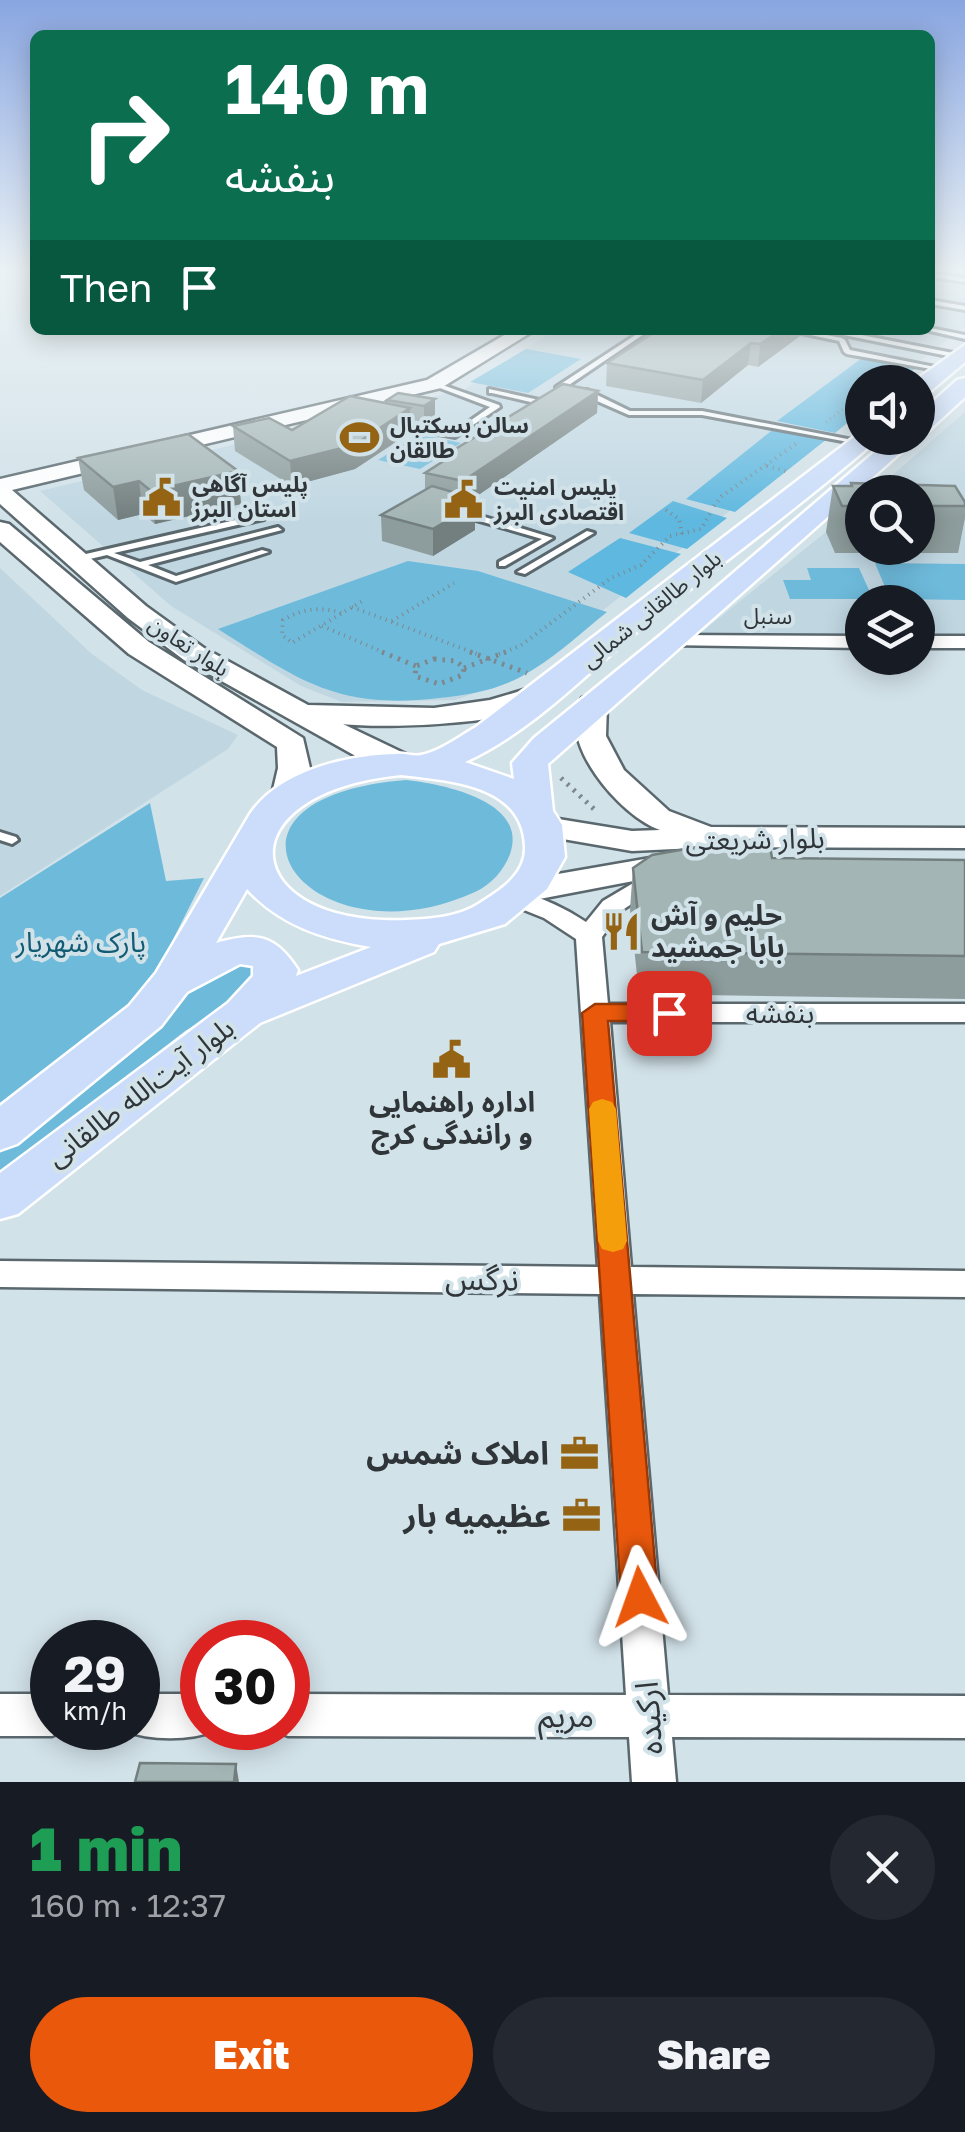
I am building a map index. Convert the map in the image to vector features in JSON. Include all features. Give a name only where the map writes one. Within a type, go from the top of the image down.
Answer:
[{"type":"main road","points":[[0,489],[434,384],[485,354]]},
{"type":"main road","points":[[935,374],[957,354]]},
{"type":"main road","points":[[935,411],[965,384]]},
{"type":"main road","name":"بلوار طالقانی شمالی","points":[[415,765],[474,747],[506,725],[538,686],[637,617],[845,453]]},
{"type":"main road","name":"بلوار طالقانی شمالی","points":[[540,818],[530,764],[550,753],[592,704],[821,519],[888,455]]},
{"type":"main road","name":"بلوار تعاون","points":[[0,489],[137,612],[194,654],[330,728],[415,765]]},
{"type":"main road","name":"بلوار تعاون","points":[[0,529],[105,622],[162,665],[261,720],[292,744]]},
{"type":"main road","points":[[292,706],[355,718],[412,718],[506,707],[538,686]]},
{"type":"main road","points":[[592,704],[591,736],[598,756],[628,794],[657,818],[717,837]]},
{"type":"main road","points":[[506,725],[506,737],[513,742],[550,753]]},
{"type":"main road","points":[[287,798],[294,768],[292,744],[325,742],[332,736],[330,728]]},
{"type":"main road","points":[[415,765],[502,784],[540,818],[549,848],[544,869],[524,894],[490,916],[454,928],[412,935],[368,934],[327,926],[293,912],[268,892],[255,870],[252,846],[258,829],[287,798],[339,774],[415,765]]},
{"type":"main road","points":[[863,838],[901,815],[965,816]]},
{"type":"main road","name":"بلوار شریعتی","points":[[540,818],[649,858],[965,861]]},
{"type":"main road","name":"بلوار شریعتی","points":[[524,894],[717,837],[965,838]]},
{"type":"main road","name":"بلوار آیت‌الله طالقانی","points":[[0,1132],[144,1016],[172,982],[252,846]]},
{"type":"main road","name":"بلوار آیت‌الله طالقانی","points":[[0,1200],[204,1040],[244,1014],[454,928]]},
{"type":"main road","points":[[172,982],[218,955],[248,950],[263,953],[272,958],[277,970],[273,981],[244,1014]]},
{"type":"street","name":"سنبل","points":[[673,641],[845,642]]},
{"type":"street","points":[[935,642],[965,642]]},
{"type":"street","points":[[524,894],[589,936],[649,858]]},
{"type":"street","name":"ارکیده","points":[[589,936],[654,1782]]},
{"type":"street","name":"بنفشه","points":[[595,1013],[965,1014]]},
{"type":"street","name":"نرگس","points":[[0,1274],[965,1284]]},
{"type":"street","points":[[0,1715],[30,1715]]},
{"type":"street","name":"مریم","points":[[310,1716],[965,1717]]},
{"type":"lane","points":[[524,412],[610,354]]},
{"type":"lane","points":[[383,420],[455,435],[496,406],[434,384]]},
{"type":"lane","points":[[560,387],[592,395],[629,413],[702,413],[845,437]]},
{"type":"lane","points":[[492,392],[538,402]]},
{"type":"lane","points":[[448,509],[549,538],[502,564]]},
{"type":"lane","points":[[77,560],[261,518]]},
{"type":"lane","points":[[139,565],[278,530]]},
{"type":"lane","points":[[522,572],[590,533]]},
{"type":"lane","points":[[108,554],[176,578],[266,552]]},
{"type":"path","points":[[320,626],[416,666],[442,658],[464,668],[490,659],[520,646],[611,578],[641,564],[670,536],[700,529],[718,498],[749,482],[752,474],[845,409]]},
{"type":"path","points":[[768,466],[791,472]]},
{"type":"path","points":[[666,510],[682,523],[682,534]]},
{"type":"path","points":[[392,621],[454,582]]},
{"type":"path","points":[[341,613],[318,608],[298,611],[283,620],[280,627],[292,643],[364,600]]},
{"type":"path","points":[[352,607],[532,676],[538,686]]},
{"type":"path","points":[[416,666],[415,676],[439,684],[459,678],[464,668]]},
{"type":"path","points":[[550,753],[601,816]]},
{"type":"shaded area","points":[[518,354],[929,354],[915,365],[845,365],[845,420],[514,680],[455,700],[342,702],[301,686],[171,606],[40,491],[465,389]]},
{"type":"shaded area","points":[[862,358],[905,365],[853,365]]},
{"type":"shaded area","points":[[845,371],[845,425],[835,433],[777,421]]},
{"type":"shaded area","points":[[965,412],[965,637],[935,637],[935,585],[845,585],[845,636],[698,635],[842,519],[845,565],[935,565],[935,475],[893,475],[916,455],[935,455],[935,438]]},
{"type":"shaded area","points":[[775,428],[827,439],[735,512],[686,499]]},
{"type":"shaded area","points":[[673,501],[727,518],[687,549],[629,533]]},
{"type":"shaded area","points":[[620,538],[681,554],[626,598],[568,572]]},
{"type":"shaded area","points":[[0,568],[92,654],[142,690],[238,735],[228,749],[0,896]]},
{"type":"green space","points":[[517,354],[581,359],[528,393],[470,382]]},
{"type":"green space","points":[[420,434],[461,443],[420,469],[378,460]]},
{"type":"green space","points":[[408,561],[478,571],[607,612],[553,656],[511,681],[465,695],[404,701],[373,700],[321,688],[218,629]]},
{"type":"green space","points":[[965,564],[965,600],[935,600],[935,585],[884,585],[876,565]]},
{"type":"green space","points":[[807,568],[859,568],[867,585],[845,585],[845,599],[790,599],[783,580],[811,580]]},
{"type":"green space","points":[[406,780],[478,798],[507,820],[512,835],[510,854],[501,871],[486,885],[415,910],[362,909],[321,895],[294,871],[286,843],[299,816],[338,793]]},
{"type":"green space","name":"پارک شهریار","points":[[150,803],[166,881],[204,878],[140,1005],[0,1118],[0,898]]},
{"type":"green space","points":[[221,962],[256,966],[262,973],[246,994],[185,1031],[0,1175],[0,1143]]},
{"type":"building","points":[[621,354],[737,354],[703,380],[607,363]]},
{"type":"building","points":[[563,384],[598,391],[463,481],[425,473],[453,455],[447,454]]},
{"type":"building","points":[[398,393],[435,399],[424,406],[387,400]]},
{"type":"building","points":[[350,396],[410,408],[354,445],[290,461],[233,426],[269,418],[292,430]]},
{"type":"building","points":[[188,434],[238,471],[151,491],[139,481],[113,487],[78,458]]},
{"type":"building","points":[[935,485],[955,486],[965,506],[935,506]]},
{"type":"building","points":[[432,486],[467,496],[459,500],[475,504],[433,529],[381,515]]},
{"type":"building","points":[[833,486],[845,486],[845,506],[842,506]]},
{"type":"building","points":[[736,840],[769,840],[772,858],[965,860],[965,956],[642,952],[633,868],[652,855]]},
{"type":"building","points":[[140,1763],[236,1764],[234,1782],[135,1782]]},
{"type":"slow traffic","points":[[602,1109],[613,1241]]},
{"type":"place","name":"سالن بسکتبال طالقان","points":[[360,438]]},
{"type":"place","name":"پلیس آگاهی استان البرز","points":[[162,497]]},
{"type":"place","name":"پلیس امنیت اقتصادی البرز","points":[[464,500]]},
{"type":"place","name":"حلیم و آش بابا جمشید","points":[[621,931]]},
{"type":"place","name":"اداره راهنمایی و رانندگی کرج","points":[[452,1059]]},
{"type":"place","name":"املاک شمس","points":[[579,1453]]},
{"type":"place","name":"عظیمیه بار","points":[[581,1516]]},
{"type":"route","points":[[640,1597],[595,1013],[669,1013]]}]
